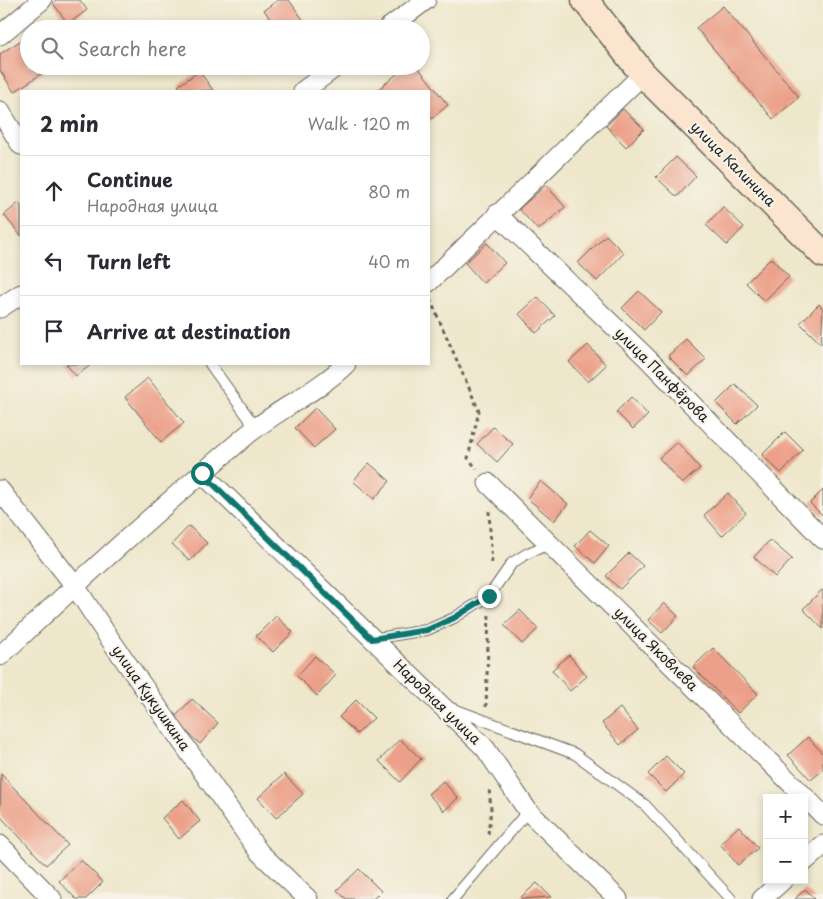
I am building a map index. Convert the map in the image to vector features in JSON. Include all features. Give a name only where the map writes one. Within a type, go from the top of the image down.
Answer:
[{"type":"street","points":[[0,35],[42,0]]},
{"type":"street","points":[[399,20],[426,0]]},
{"type":"street","name":"улица Калинина","points":[[585,0],[643,74],[823,254]]},
{"type":"street","points":[[430,281],[643,74]]},
{"type":"street","points":[[304,90],[325,75]]},
{"type":"street","points":[[0,111],[20,143]]},
{"type":"street","name":"улица Панфёрова","points":[[497,214],[646,358],[823,539]]},
{"type":"street","points":[[0,308],[20,295]]},
{"type":"street","points":[[0,656],[75,586],[202,473],[256,428],[331,378],[345,365]]},
{"type":"street","name":"Народная улица","points":[[202,473],[485,748],[528,810],[618,899]]},
{"type":"street","name":"улица Яковлева","points":[[488,483],[823,815]]},
{"type":"street","name":"улица Кукушкина","points":[[0,490],[75,586],[259,852],[308,899]]},
{"type":"street","points":[[0,845],[52,899]]},
{"type":"street","points":[[808,858],[823,845]]},
{"type":"street","points":[[762,899],[779,884]]},
{"type":"lane","points":[[211,365],[256,428]]},
{"type":"lane","points":[[372,639],[427,630],[454,618],[489,596],[512,563],[528,553],[549,544]]},
{"type":"lane","points":[[438,703],[574,754],[645,805],[731,899]]},
{"type":"lane","points":[[453,899],[528,810]]},
{"type":"path","points":[[430,298],[479,411],[468,458],[488,483],[493,580],[489,596],[486,721]]},
{"type":"path","points":[[486,840],[491,809],[488,783]]},
{"type":"building","points":[[56,0],[80,0],[87,10],[73,20],[65,20],[53,3]]},
{"type":"building","points":[[278,0],[289,0],[303,20],[271,20],[264,10]]},
{"type":"building","points":[[723,6],[799,97],[773,119],[696,28]]},
{"type":"building","points":[[20,41],[20,75],[40,75],[14,92],[0,70],[0,54]]},
{"type":"building","points":[[193,75],[202,75],[213,90],[181,90],[178,86]]},
{"type":"building","points":[[396,75],[424,75],[448,105],[430,120],[430,90],[377,90]]},
{"type":"building","points":[[623,109],[644,129],[626,147],[606,126]]},
{"type":"building","points":[[676,157],[696,176],[677,197],[656,177]]},
{"type":"building","points":[[546,185],[565,207],[538,230],[519,209]]},
{"type":"building","points":[[19,203],[20,235],[4,215]]},
{"type":"building","points":[[723,207],[744,227],[727,245],[706,225]]},
{"type":"building","points":[[606,235],[624,253],[597,281],[578,263]]},
{"type":"building","points":[[487,243],[505,263],[483,283],[465,263]]},
{"type":"building","points":[[771,258],[789,277],[764,301],[746,283]]},
{"type":"building","points":[[639,291],[661,312],[644,330],[622,308]]},
{"type":"building","points":[[538,297],[555,316],[536,333],[519,314]]},
{"type":"building","points":[[819,304],[823,309],[821,344],[800,323]]},
{"type":"building","points":[[686,339],[706,359],[688,376],[668,356]]},
{"type":"building","points":[[588,345],[606,365],[588,382],[569,362]]},
{"type":"building","points":[[67,365],[91,365],[76,376]]},
{"type":"building","points":[[148,378],[184,423],[161,442],[125,397]]},
{"type":"building","points":[[735,384],[757,405],[737,424],[716,403]]},
{"type":"building","points":[[631,397],[648,415],[633,429],[616,412]]},
{"type":"building","points":[[315,408],[335,429],[314,448],[295,428]]},
{"type":"building","points":[[493,427],[513,444],[497,462],[477,444]]},
{"type":"building","points":[[785,432],[803,450],[781,473],[762,455]]},
{"type":"building","points":[[677,442],[700,468],[682,484],[659,458]]},
{"type":"building","points":[[369,463],[390,481],[374,499],[353,481]]},
{"type":"building","points":[[541,481],[568,504],[554,521],[527,498]]},
{"type":"building","points":[[823,490],[823,516],[810,503]]},
{"type":"building","points":[[728,493],[746,513],[722,536],[704,515]]},
{"type":"building","points":[[189,526],[207,543],[190,561],[172,544]]},
{"type":"building","points":[[590,530],[609,546],[595,563],[575,546]]},
{"type":"building","points":[[770,540],[792,559],[775,577],[754,557]]},
{"type":"building","points":[[629,553],[643,566],[620,589],[606,576]]},
{"type":"building","points":[[823,591],[823,629],[803,609]]},
{"type":"building","points":[[664,603],[678,616],[662,633],[648,620]]},
{"type":"building","points":[[520,610],[538,629],[522,644],[504,625]]},
{"type":"building","points":[[276,616],[293,632],[273,652],[256,636]]},
{"type":"building","points":[[713,648],[758,694],[738,713],[693,667]]},
{"type":"building","points":[[569,655],[587,676],[570,691],[552,670]]},
{"type":"building","points":[[315,656],[336,675],[317,696],[297,676]]},
{"type":"building","points":[[192,699],[218,723],[200,744],[173,719]]},
{"type":"building","points":[[356,700],[374,718],[357,734],[339,717]]},
{"type":"building","points":[[620,708],[638,730],[620,745],[602,723]]},
{"type":"building","points":[[808,737],[823,754],[823,770],[811,780],[788,755]]},
{"type":"building","points":[[400,739],[421,759],[400,782],[379,761]]},
{"type":"building","points":[[666,756],[684,774],[666,792],[648,774]]},
{"type":"building","points":[[1,774],[68,845],[46,865],[0,816]]},
{"type":"building","points":[[284,774],[303,794],[276,818],[258,798]]},
{"type":"building","points":[[443,781],[458,798],[444,811],[428,794]]},
{"type":"building","points":[[183,800],[200,821],[179,839],[162,818]]},
{"type":"building","points":[[739,826],[758,848],[738,865],[720,844]]},
{"type":"building","points":[[81,860],[103,882],[86,899],[76,899],[59,881]]},
{"type":"building","points":[[359,869],[381,891],[373,899],[346,899],[337,890]]},
{"type":"building","points":[[537,883],[551,897],[522,899],[521,897]]},
{"type":"building","points":[[805,889],[815,899],[795,899]]},
{"type":"route","points":[[202,473],[372,639],[427,630],[454,618],[489,596]]}]
